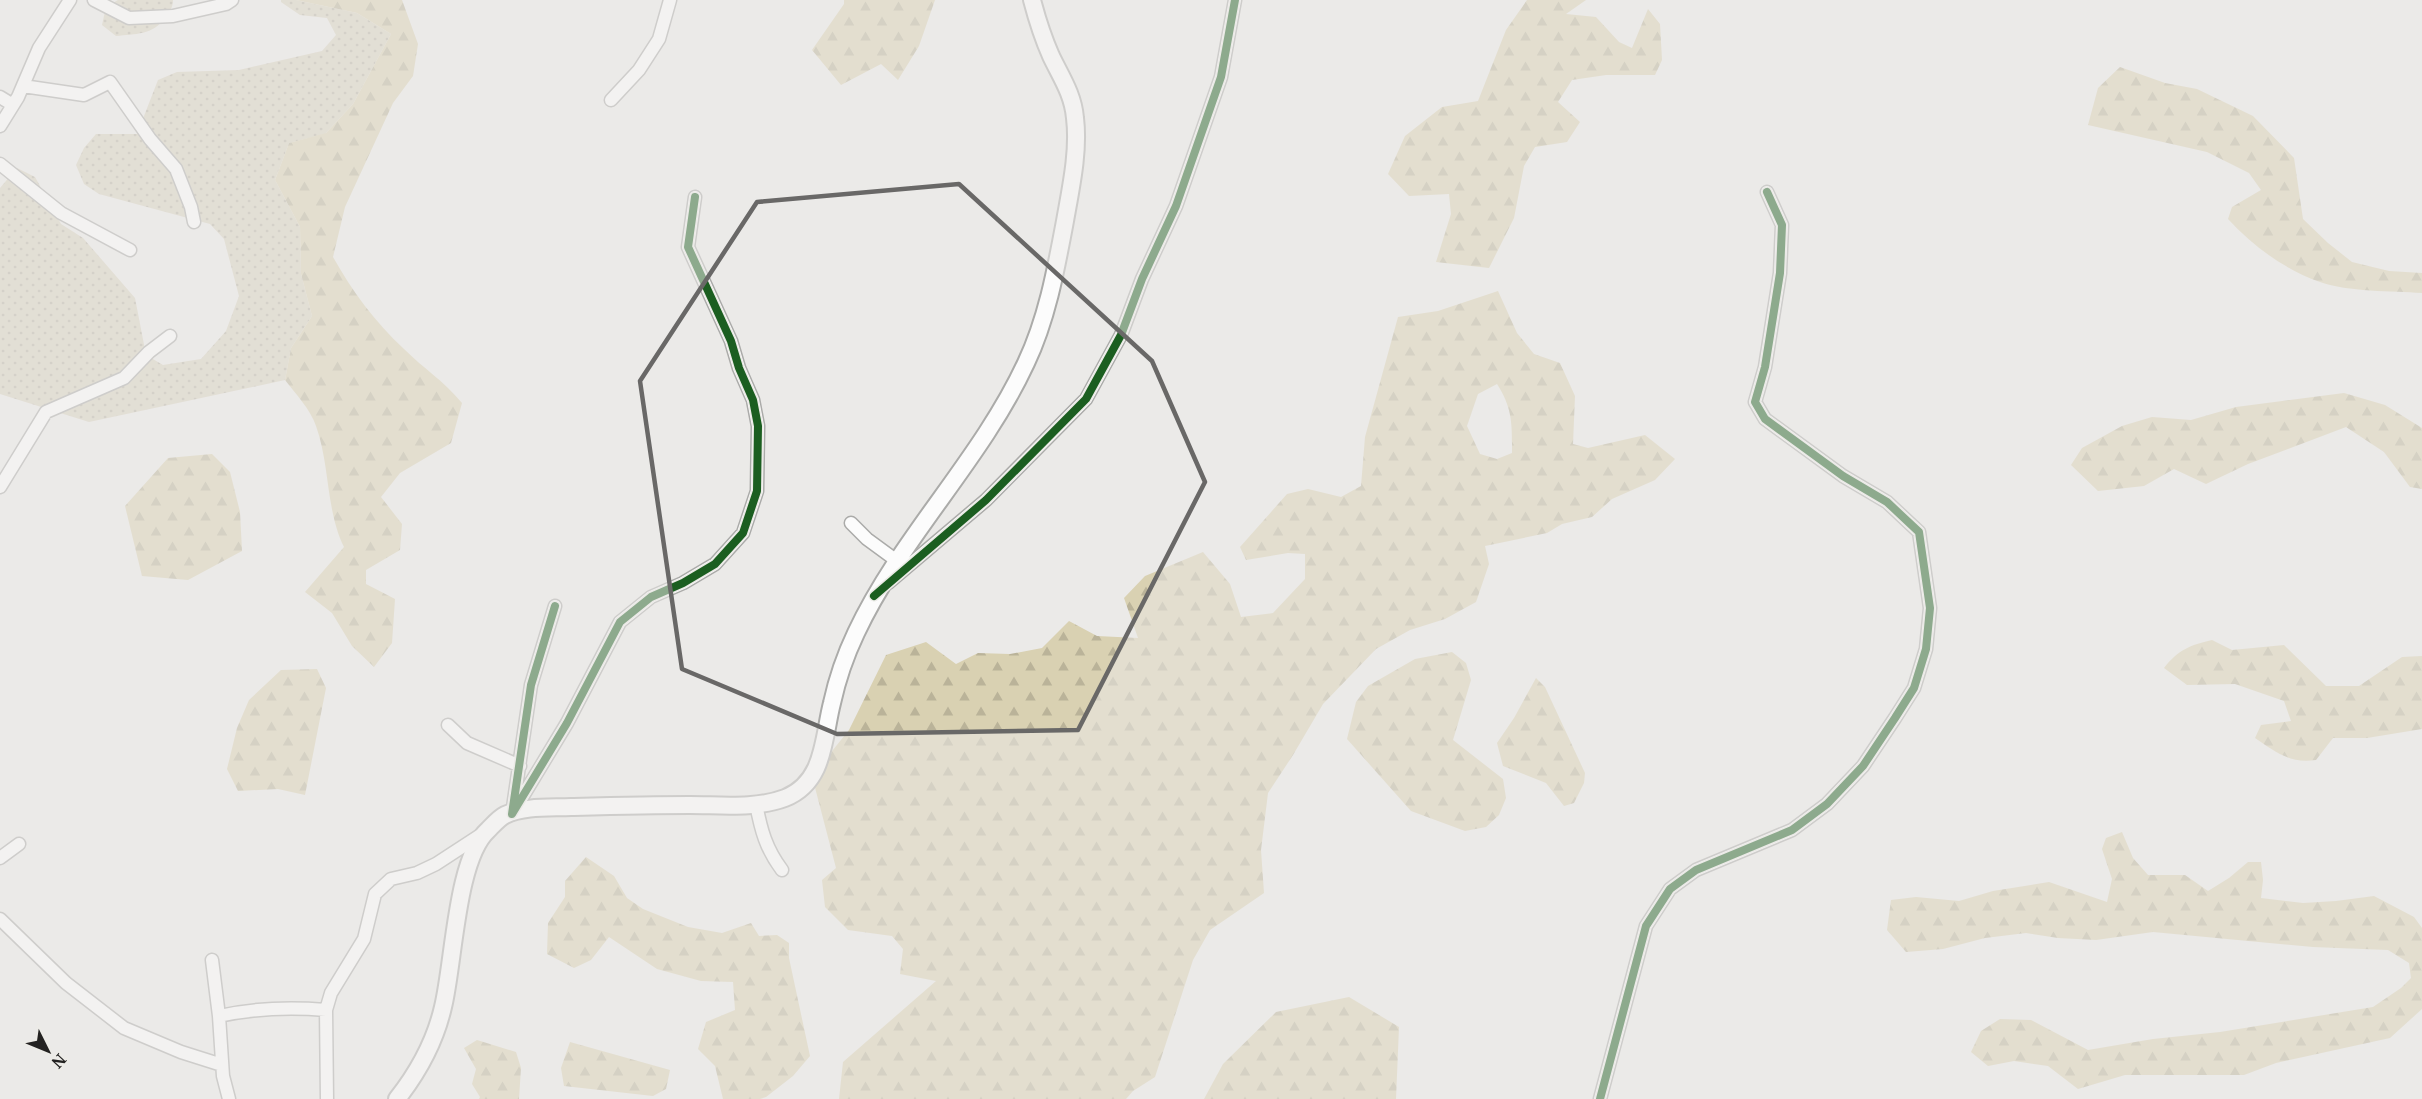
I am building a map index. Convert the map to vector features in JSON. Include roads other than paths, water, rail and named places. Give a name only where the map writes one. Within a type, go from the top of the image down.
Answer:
[{"type":"main road","points":[[397,1099],[418,1071],[432,1044],[443,1010],[469,859],[484,833],[505,816],[534,808],[756,804],[789,796],[813,776],[819,764],[836,691],[853,639],[874,596],[1001,410],[1026,363],[1043,319],[1058,263],[1075,154],[1076,119],[1071,95],[1051,56],[1032,0]]},
{"type":"street","points":[[0,126],[23,86],[39,48],[69,0]]},
{"type":"street","points":[[94,0],[129,18],[173,16],[226,4],[232,0]]},
{"type":"street","points":[[611,100],[639,70],[659,39],[670,0]]},
{"type":"street","points":[[874,596],[986,500],[1086,399],[1121,335],[1142,279],[1176,206],[1221,77],[1235,0]]},
{"type":"street","points":[[23,86],[84,95],[110,82],[150,139],[176,169],[191,207],[194,222]]},
{"type":"street","points":[[0,97],[13,105]]},
{"type":"street","points":[[0,164],[61,213],[130,250]]},
{"type":"street","points":[[1600,1099],[1646,926],[1670,889],[1696,870],[1792,830],[1827,804],[1863,766],[1895,718],[1914,688],[1926,649],[1930,608],[1919,532],[1887,502],[1843,476],[1765,420],[1755,402],[1764,367],[1780,273],[1782,225],[1767,192]]},
{"type":"street","points":[[512,814],[567,723],[620,622],[651,597],[683,583],[715,564],[743,533],[757,491],[758,426],[753,400],[739,368],[731,341],[688,247],[695,197]]},
{"type":"street","points":[[0,487],[46,412],[124,378],[149,352],[170,336]]},
{"type":"street","points":[[851,523],[867,539],[897,561]]},
{"type":"street","points":[[512,814],[531,685],[555,606]]},
{"type":"street","points":[[448,725],[467,743],[520,766]]},
{"type":"street","points":[[756,804],[761,831],[769,853],[782,870]]},
{"type":"street","points":[[327,1099],[326,1010],[331,993],[364,939],[375,894],[391,879],[417,873],[436,864],[484,833]]},
{"type":"street","points":[[0,858],[19,844]]},
{"type":"street","points":[[0,919],[66,983],[124,1028],[181,1052],[222,1065]]},
{"type":"street","points":[[212,960],[222,1065],[229,1099]]},
{"type":"street","points":[[219,1016],[245,1010],[290,1007],[326,1010]]}]
